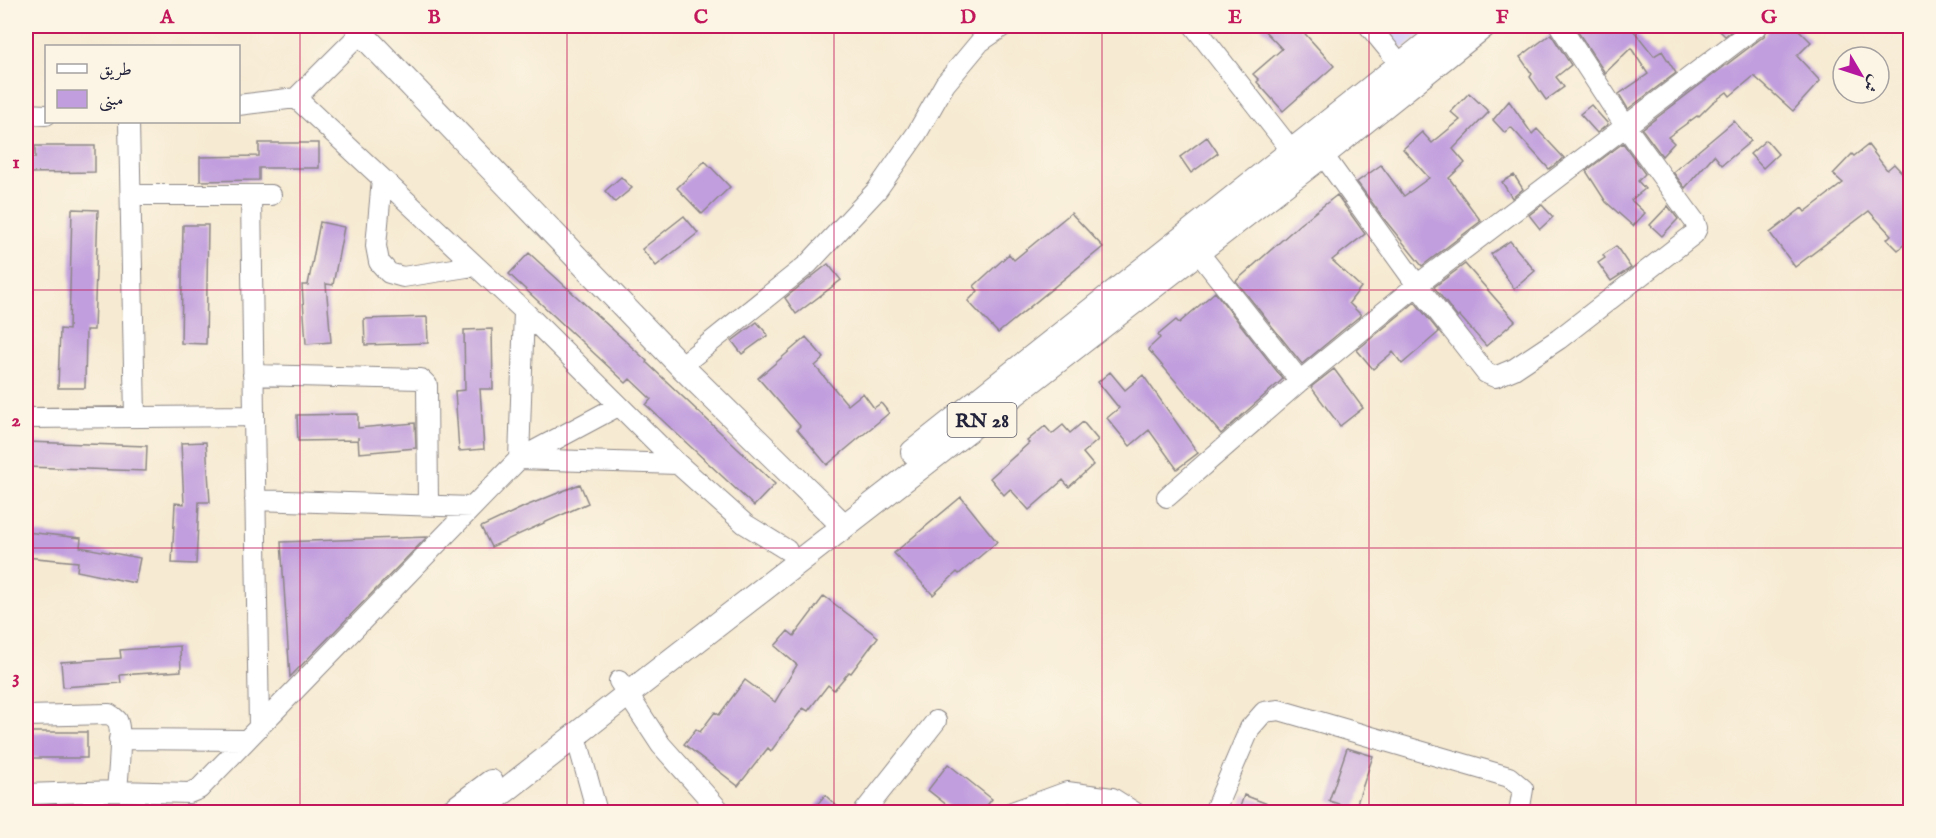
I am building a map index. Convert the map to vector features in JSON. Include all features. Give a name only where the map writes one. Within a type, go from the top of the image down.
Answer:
[{"type":"main road","name":"RN 28","points":[[478,813],[576,736],[624,688],[787,550],[838,521],[1449,26]]},
{"type":"main road","name":"RN 28","points":[[451,813],[624,688],[838,521],[1198,252],[1484,26]]},
{"type":"main road","points":[[362,28],[681,366],[838,521]]},
{"type":"street","points":[[681,366],[816,256],[878,190],[917,133],[945,84],[980,42],[1003,26]]},
{"type":"street","points":[[1194,26],[1292,151]]},
{"type":"street","points":[[1369,26],[1401,65]]},
{"type":"street","points":[[1323,155],[1417,285],[1486,372],[1495,377],[1514,369],[1559,339],[1694,234],[1697,228],[1695,222],[1626,127],[1560,26]]},
{"type":"street","points":[[1167,497],[1300,381],[1417,285],[1757,26]]},
{"type":"street","points":[[240,105],[296,98],[362,28]]},
{"type":"street","points":[[296,98],[473,266],[524,311],[678,464],[745,524],[787,550]]},
{"type":"street","points":[[26,114],[45,115]]},
{"type":"street","points":[[129,123],[135,417]]},
{"type":"street","points":[[382,179],[376,246],[379,262],[389,273],[403,277],[473,266]]},
{"type":"street","points":[[131,195],[271,195]]},
{"type":"street","points":[[251,195],[259,726]]},
{"type":"street","points":[[1198,252],[1300,381]]},
{"type":"street","points":[[519,459],[524,311]]},
{"type":"street","points":[[253,375],[421,379],[424,381],[427,385],[428,505]]},
{"type":"street","points":[[26,794],[117,791],[189,793],[199,789],[519,459],[618,406]]},
{"type":"street","points":[[26,417],[254,416]]},
{"type":"street","points":[[519,459],[678,464]]},
{"type":"street","points":[[255,500],[472,507]]},
{"type":"street","points":[[624,688],[661,745],[721,813]]},
{"type":"street","points":[[1214,813],[1250,728],[1264,712],[1279,710],[1509,777],[1523,789],[1519,813]]},
{"type":"street","points":[[26,716],[109,714],[116,719],[119,726],[117,791]]},
{"type":"street","points":[[864,813],[936,721]]},
{"type":"street","points":[[576,736],[597,813]]},
{"type":"street","points":[[119,739],[245,740]]},
{"type":"street","points":[[93,813],[96,792]]},
{"type":"street","points":[[1012,813],[1068,792],[1112,798],[1134,813]]},
{"type":"shaded area","points":[[1385,26],[1434,26],[1403,49]]},
{"type":"building","points":[[1260,26],[1298,26],[1334,66],[1283,111],[1257,82],[1259,80],[1253,74],[1282,49]]},
{"type":"building","points":[[1574,26],[1630,26],[1654,56],[1662,51],[1676,73],[1628,109],[1619,94],[1648,74],[1631,48],[1605,73]]},
{"type":"building","points":[[1715,26],[1738,26],[1725,36]]},
{"type":"building","points":[[1769,26],[1795,26],[1811,42],[1797,56],[1820,81],[1793,111],[1754,76],[1730,96],[1727,92],[1698,117],[1668,137],[1674,143],[1662,156],[1642,129],[1764,36]]},
{"type":"building","points":[[1551,34],[1571,65],[1556,77],[1564,87],[1546,100],[1520,57]]},
{"type":"building","points":[[1469,93],[1489,112],[1453,149],[1465,163],[1449,178],[1481,221],[1422,266],[1357,182],[1381,165],[1404,196],[1429,178],[1403,149],[1422,132],[1432,143],[1460,120],[1451,112]]},
{"type":"building","points":[[1509,101],[1532,134],[1537,129],[1564,158],[1549,169],[1511,127],[1505,133],[1493,120]]},
{"type":"building","points":[[1591,105],[1608,124],[1597,133],[1580,114]]},
{"type":"building","points":[[1734,121],[1751,141],[1722,165],[1714,155],[1685,188],[1673,172]]},
{"type":"building","points":[[1207,137],[1218,153],[1191,173],[1180,157]]},
{"type":"building","points":[[1766,140],[1778,154],[1763,168],[1750,154]]},
{"type":"building","points":[[259,143],[319,143],[319,168],[259,168],[259,180],[200,181],[200,157],[259,156]]},
{"type":"building","points":[[1623,143],[1645,174],[1638,181],[1645,189],[1631,200],[1645,213],[1633,226],[1606,202],[1586,171]]},
{"type":"building","points":[[1868,145],[1887,170],[1894,164],[1911,182],[1911,238],[1898,250],[1887,239],[1891,235],[1869,211],[1795,267],[1770,233],[1802,208],[1805,212],[1843,183],[1833,174],[1852,154],[1854,156]]},
{"type":"building","points":[[35,146],[95,146],[95,172],[26,173],[26,158],[35,158]]},
{"type":"building","points":[[705,161],[730,187],[702,214],[677,188]]},
{"type":"building","points":[[1514,175],[1523,189],[1512,198],[1502,182]]},
{"type":"building","points":[[621,177],[632,188],[615,202],[605,191]]},
{"type":"building","points":[[1337,195],[1365,234],[1332,260],[1361,287],[1349,303],[1361,315],[1302,364],[1236,281],[1300,224]]},
{"type":"building","points":[[1542,205],[1553,217],[1540,229],[1529,215]]},
{"type":"building","points":[[1668,206],[1678,219],[1662,236],[1650,225]]},
{"type":"building","points":[[72,209],[98,210],[94,330],[86,330],[85,388],[58,388],[60,329],[69,330]]},
{"type":"building","points":[[1071,213],[1103,247],[998,333],[968,301],[978,291],[974,286],[1009,254],[1014,260]]},
{"type":"building","points":[[684,216],[698,233],[656,266],[642,249]]},
{"type":"building","points":[[320,222],[344,227],[333,285],[326,284],[331,342],[306,344],[302,285],[308,285]]},
{"type":"building","points":[[183,225],[208,225],[206,344],[181,343]]},
{"type":"building","points":[[1510,241],[1535,271],[1514,289],[1491,254]]},
{"type":"building","points":[[1616,246],[1631,268],[1611,281],[1598,263],[1605,258],[1603,255]]},
{"type":"building","points":[[529,253],[647,361],[775,484],[754,506],[646,405],[651,399],[630,379],[626,383],[509,274]]},
{"type":"building","points":[[828,264],[841,280],[796,314],[785,298]]},
{"type":"building","points":[[1465,264],[1515,321],[1486,346],[1459,315],[1457,317],[1434,287]]},
{"type":"building","points":[[1215,292],[1283,379],[1221,434],[1148,349],[1160,338],[1158,335],[1176,320],[1179,323]]},
{"type":"building","points":[[1415,302],[1439,332],[1402,364],[1393,352],[1373,369],[1357,350]]},
{"type":"building","points":[[427,317],[428,343],[365,345],[364,319]]},
{"type":"building","points":[[757,322],[768,335],[742,354],[732,341]]},
{"type":"building","points":[[492,329],[493,389],[480,389],[484,449],[459,451],[455,391],[465,390],[464,330]]},
{"type":"building","points":[[806,337],[824,358],[815,366],[848,405],[863,393],[874,408],[881,403],[889,413],[827,465],[797,429],[800,426],[758,378]]},
{"type":"building","points":[[1334,369],[1363,408],[1340,426],[1311,387]]},
{"type":"building","points":[[1110,372],[1125,390],[1143,375],[1198,453],[1177,469],[1149,430],[1130,446],[1107,418],[1119,408],[1098,382]]},
{"type":"building","points":[[358,414],[358,428],[415,423],[416,448],[359,453],[358,437],[358,440],[298,441],[297,415]]},
{"type":"building","points":[[1083,422],[1098,440],[1083,453],[1093,465],[1069,487],[1063,480],[1029,510],[1010,489],[1004,495],[990,478],[1045,426],[1052,434],[1063,425],[1070,433]]},
{"type":"building","points":[[26,442],[147,446],[146,471],[26,467]]},
{"type":"building","points":[[206,442],[210,502],[199,502],[196,564],[172,563],[175,503],[184,504],[181,443]]},
{"type":"building","points":[[580,484],[588,503],[491,547],[481,527]]},
{"type":"building","points":[[961,497],[997,542],[959,574],[957,572],[933,595],[894,553]]},
{"type":"building","points":[[26,532],[81,538],[80,547],[140,558],[135,583],[77,571],[78,562],[26,557]]},
{"type":"building","points":[[427,537],[290,677],[281,542]]},
{"type":"building","points":[[824,596],[878,637],[851,673],[849,672],[834,690],[828,685],[808,711],[803,708],[771,751],[768,748],[738,786],[684,744],[696,729],[700,732],[715,712],[719,715],[745,680],[775,702],[797,665],[775,646],[788,631],[794,636]]},
{"type":"building","points":[[180,646],[181,671],[120,675],[121,683],[63,687],[61,662],[121,658],[120,650]]},
{"type":"building","points":[[27,732],[87,732],[87,758],[27,758]]},
{"type":"building","points":[[1347,748],[1373,756],[1355,809],[1329,801]]},
{"type":"building","points":[[948,764],[992,799],[981,813],[957,813],[928,790]]},
{"type":"building","points":[[825,795],[844,813],[810,813]]},
{"type":"building","points":[[1244,795],[1286,811],[1286,813],[1238,813]]}]
